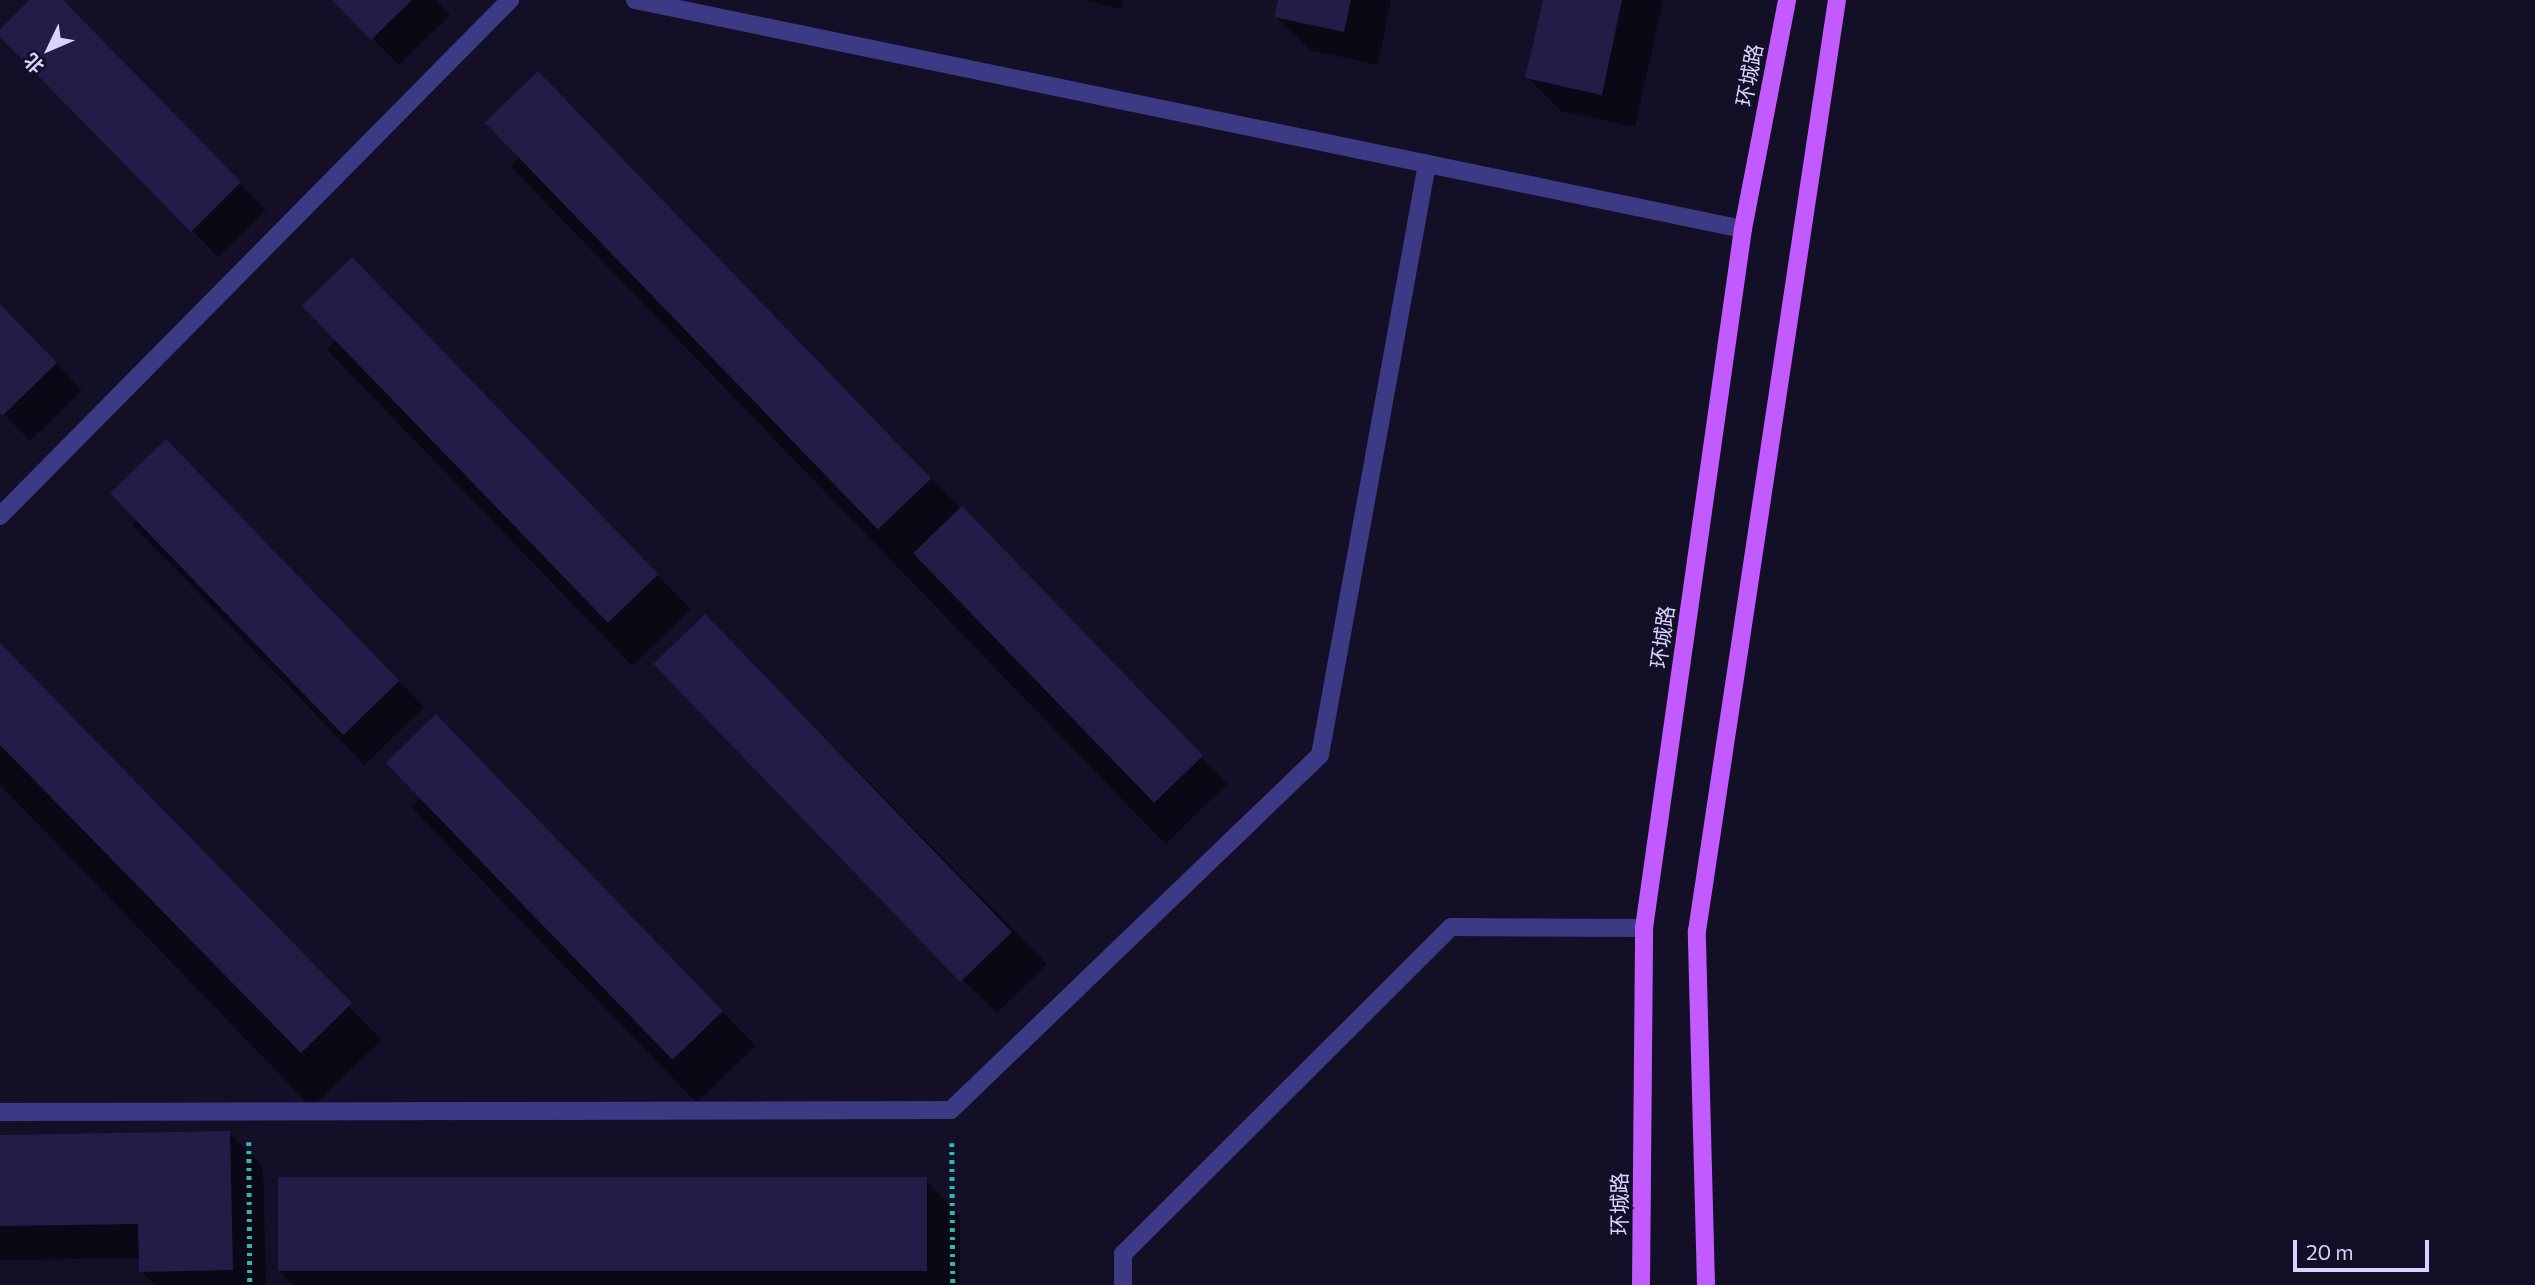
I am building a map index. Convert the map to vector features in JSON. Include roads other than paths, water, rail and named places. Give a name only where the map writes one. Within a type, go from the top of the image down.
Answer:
[{"type":"main road","name":"环城路","points":[[1642,1285],[1644,928],[1743,229],[1787,0]]},
{"type":"main road","points":[[1706,1285],[1697,931],[1837,0]]},
{"type":"street","points":[[0,516],[510,0]]},
{"type":"street","points":[[635,0],[1743,229]]},
{"type":"street","points":[[0,1112],[951,1110],[1320,755],[1427,164]]},
{"type":"street","points":[[1124,1285],[1123,1254],[1451,927],[1644,928]]}]
